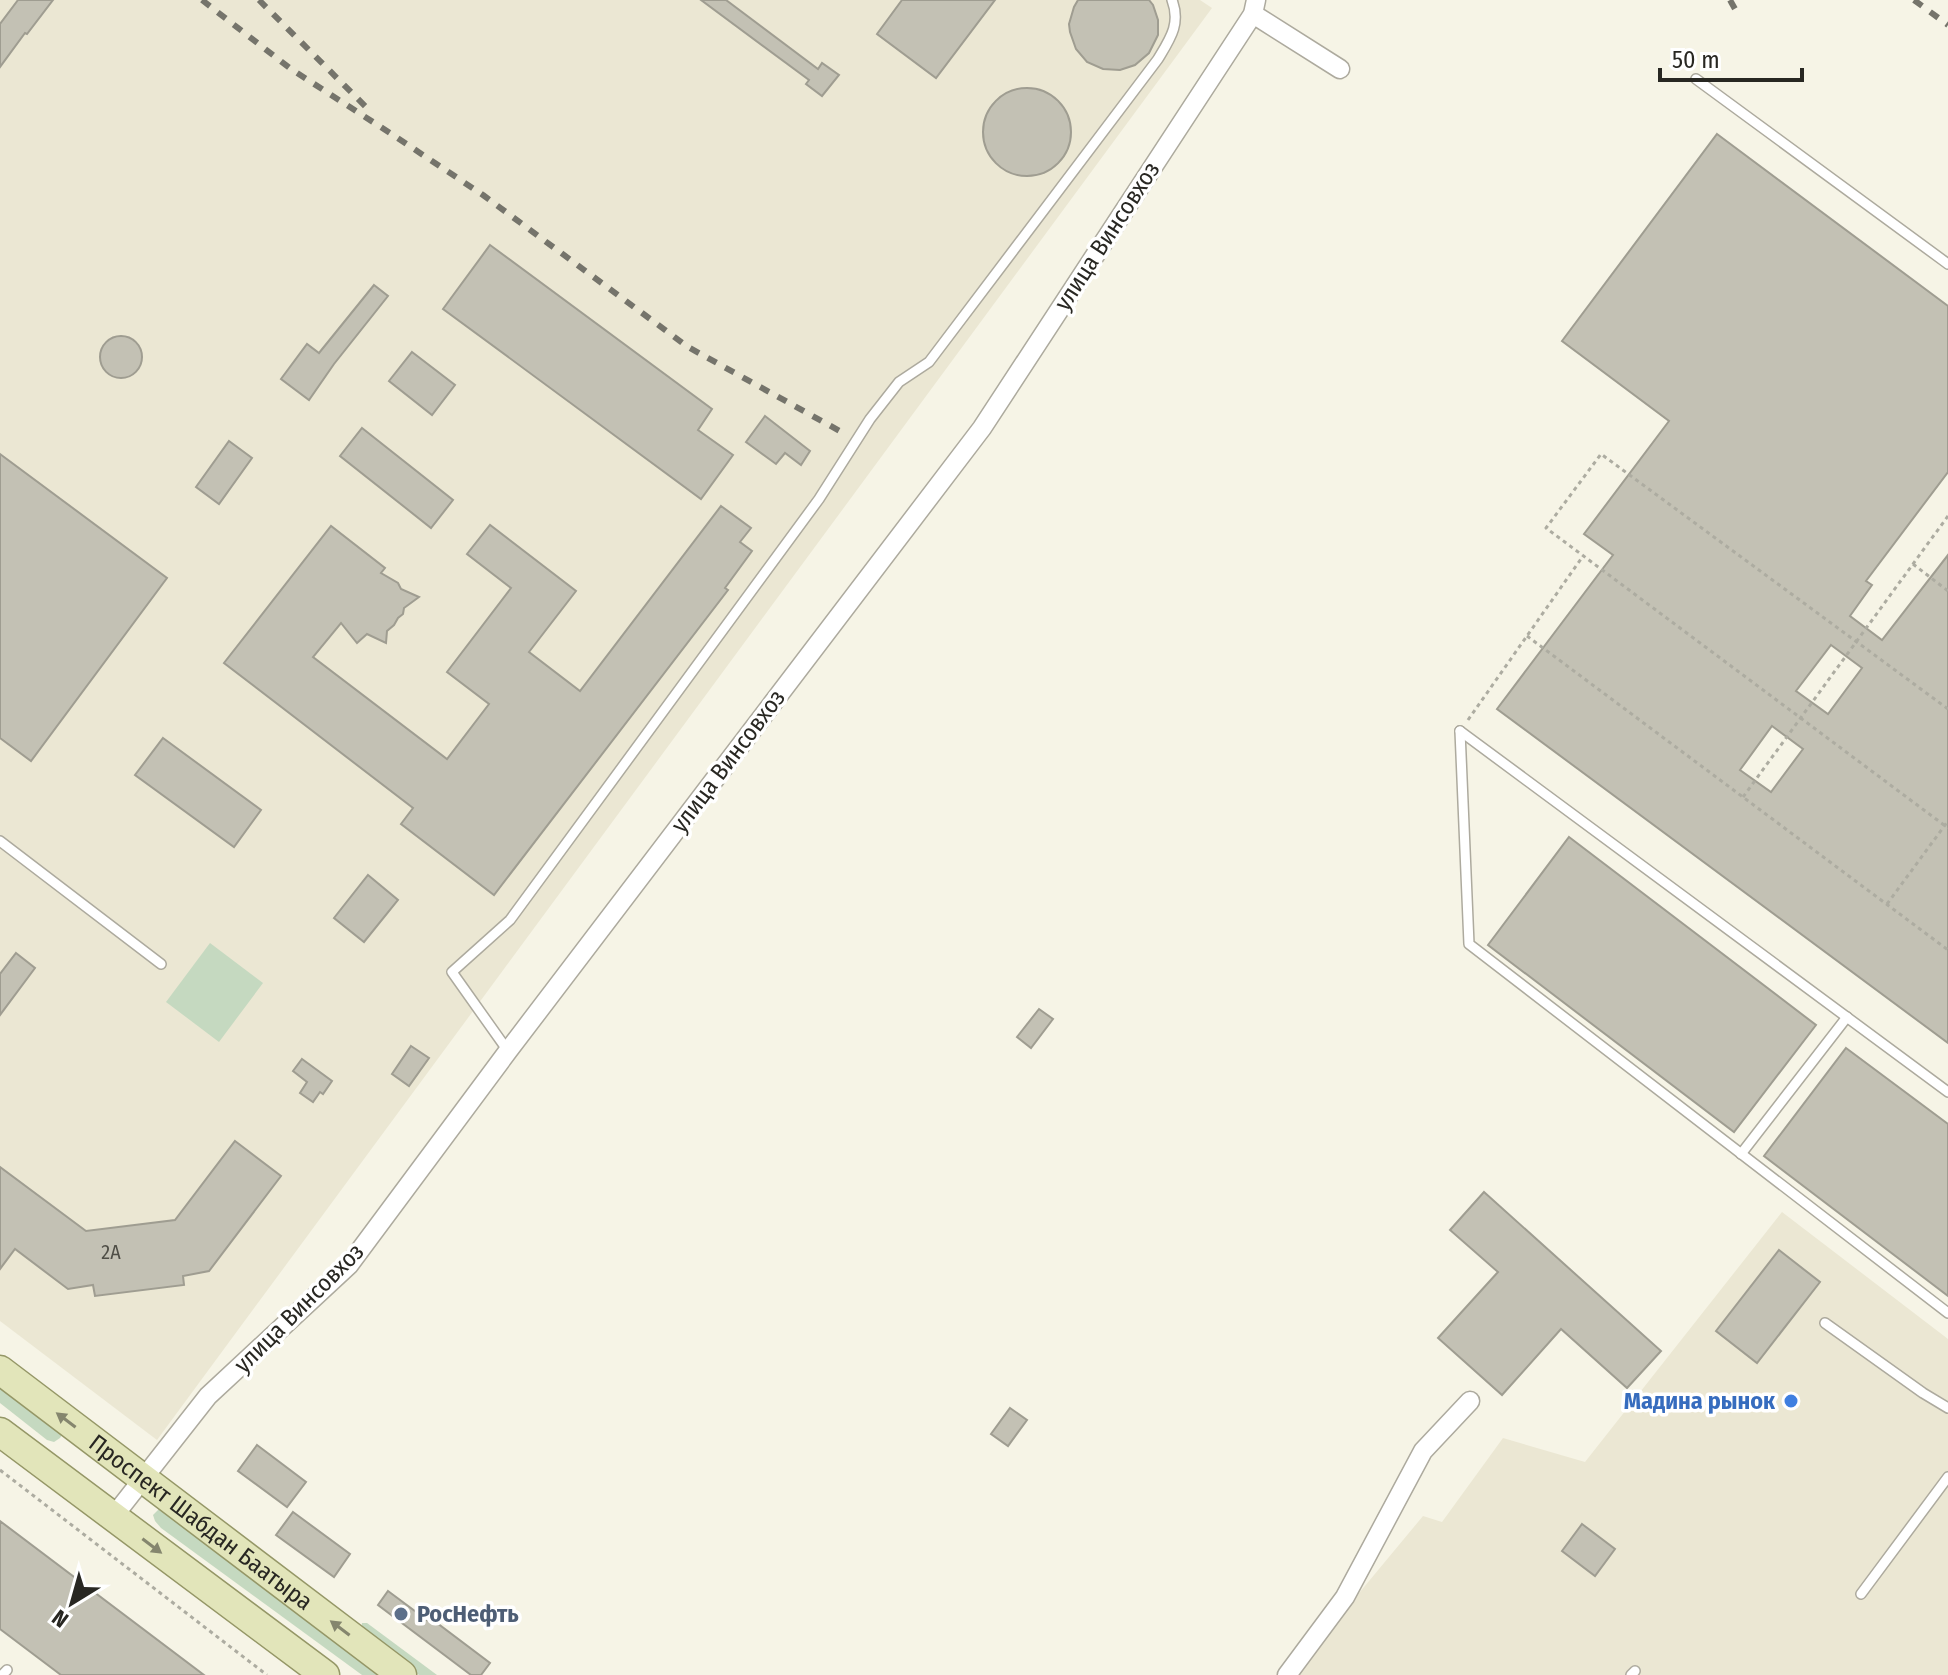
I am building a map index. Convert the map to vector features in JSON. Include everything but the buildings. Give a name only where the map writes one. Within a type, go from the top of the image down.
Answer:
[{"type":"main road","name":"Проспект Шабдан Баатыра","points":[[0,1370],[402,1675]]},
{"type":"main road","name":"Проспект Шабдан Баатыра","points":[[0,1432],[325,1675]]},
{"type":"street","name":"улица Винсовхоз","points":[[113,1517],[208,1396],[349,1265],[982,428],[1255,7]]},
{"type":"street","points":[[1255,7],[1340,69]]},
{"type":"street","points":[[1287,1675],[1345,1597],[1423,1451],[1470,1401]]},
{"type":"lane","points":[[508,1051],[452,972],[510,920],[819,499],[870,419],[899,382],[929,362],[1158,59],[1172,36],[1176,12],[1172,0]]},
{"type":"lane","points":[[1696,79],[1948,264]]},
{"type":"lane","points":[[1460,731],[1948,1092]]},
{"type":"lane","points":[[1460,731],[1469,944],[1948,1313]]},
{"type":"lane","points":[[0,841],[161,964]]},
{"type":"lane","points":[[1741,1154],[1847,1017]]},
{"type":"lane","points":[[1825,1323],[1948,1408]]},
{"type":"lane","points":[[1861,1594],[1948,1477]]},
{"type":"path","points":[[1887,904],[1947,825],[1546,528],[1601,454],[1948,709]]},
{"type":"path","points":[[1743,797],[1948,516]]},
{"type":"path","points":[[1460,731],[1583,556]]},
{"type":"path","points":[[1913,564],[1948,591]]},
{"type":"path","points":[[1527,636],[1948,950]]},
{"type":"path","points":[[0,1470],[267,1675]]},
{"type":"shaded area","points":[[0,0],[1200,0],[1212,8],[157,1440],[0,1321]]},
{"type":"shaded area","points":[[1782,1212],[1948,1339],[1948,1675],[1291,1675],[1423,1516],[1442,1522],[1503,1438],[1585,1462]]},
{"type":"green space","points":[[210,943],[263,983],[219,1042],[166,1002]]},
{"type":"green space","points":[[0,1377],[63,1433],[60,1438],[54,1442],[47,1440],[0,1403]]},
{"type":"green space","points":[[160,1508],[378,1675],[362,1675],[161,1528],[153,1515]]},
{"type":"green space","points":[[362,1623],[367,1623],[437,1675],[419,1675],[361,1631]]},
{"type":"railway","points":[[202,0],[291,69],[483,195],[688,347],[847,435]]},
{"type":"railway","points":[[259,0],[369,110]]},
{"type":"railway","points":[[1730,0],[1739,16]]},
{"type":"railway","points":[[1914,0],[1948,25]]},
{"type":"place","name":"Мадина рынок","points":[[1791,1401]]},
{"type":"place","name":"РосНефть","points":[[401,1614]]}]
